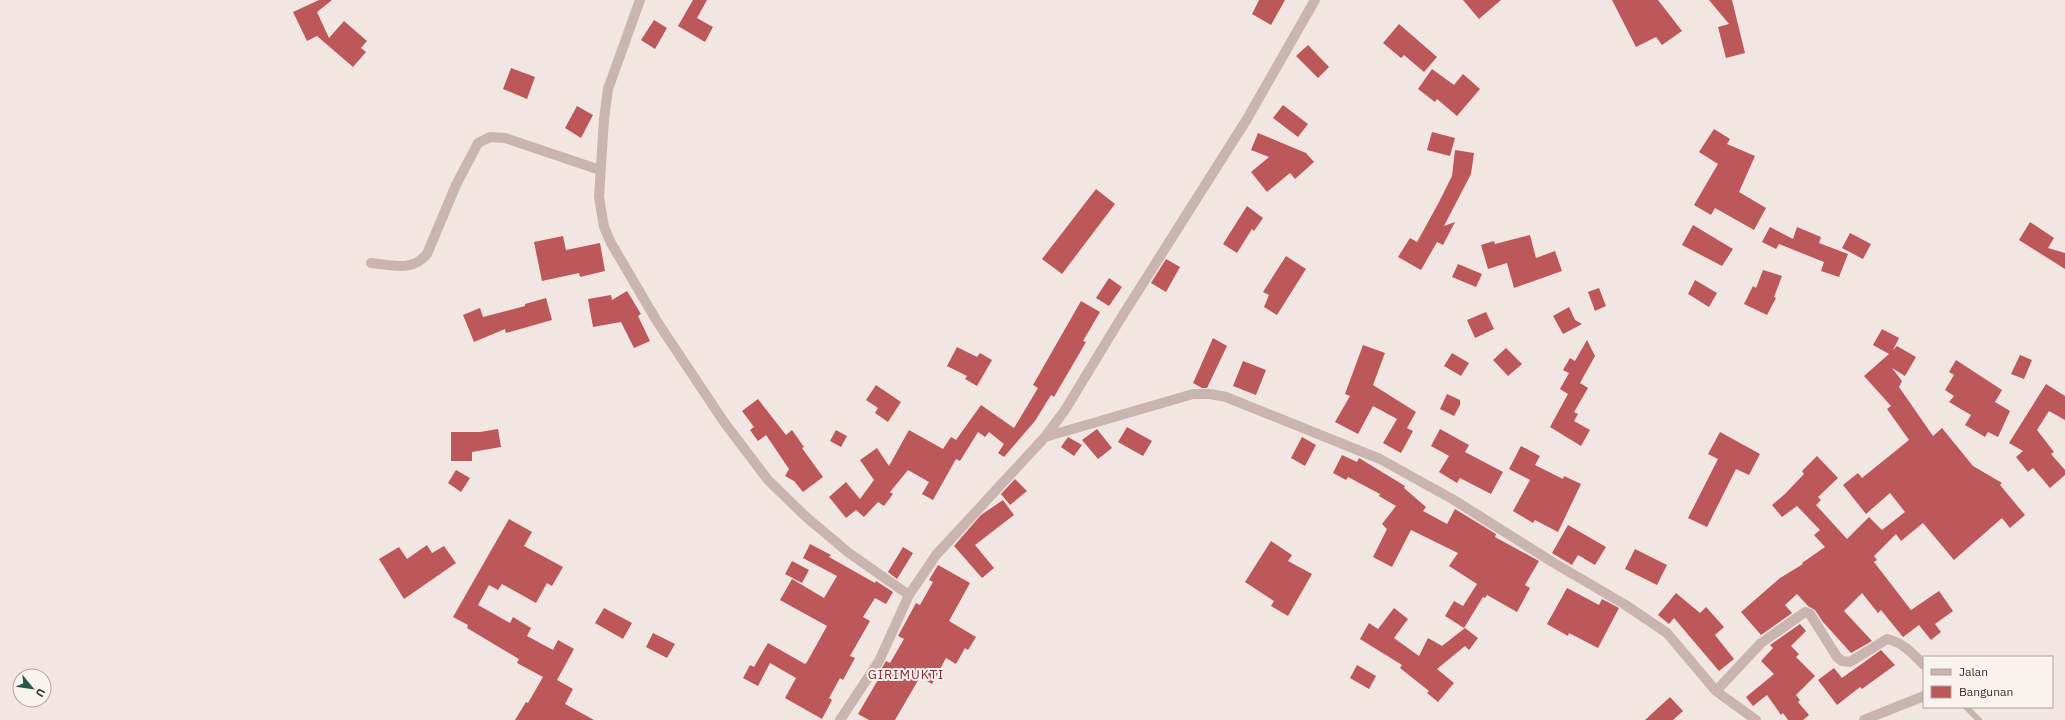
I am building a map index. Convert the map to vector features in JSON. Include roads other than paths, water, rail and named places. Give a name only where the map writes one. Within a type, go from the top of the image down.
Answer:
[{"type":"street","points":[[640,0],[608,89],[600,170],[599,197],[604,227],[611,243],[658,323],[724,422],[768,480],[784,497],[849,554],[909,595]]},
{"type":"street","points":[[840,720],[879,661],[909,595],[941,549],[1045,437],[1065,410],[1133,298],[1247,119],[1315,0]]},
{"type":"street","points":[[371,263],[407,266],[420,262],[427,254],[456,185],[478,144],[490,137],[505,138],[600,170]]},
{"type":"street","points":[[1045,437],[1193,394],[1210,394],[1226,397],[1364,452],[1454,500],[1554,563],[1624,604],[1667,633],[1716,691],[1756,720]]},
{"type":"street","points":[[1716,691],[1761,643],[1805,612],[1810,614],[1836,658],[1842,661],[1850,662],[1887,639],[1899,642],[1923,664]]},
{"type":"street","points":[[1864,720],[1923,696]]},
{"type":"lane","points":[[1967,708],[1979,720]]},
{"type":"district","name":"GIRIMUKTI","points":[[906,674]]}]
